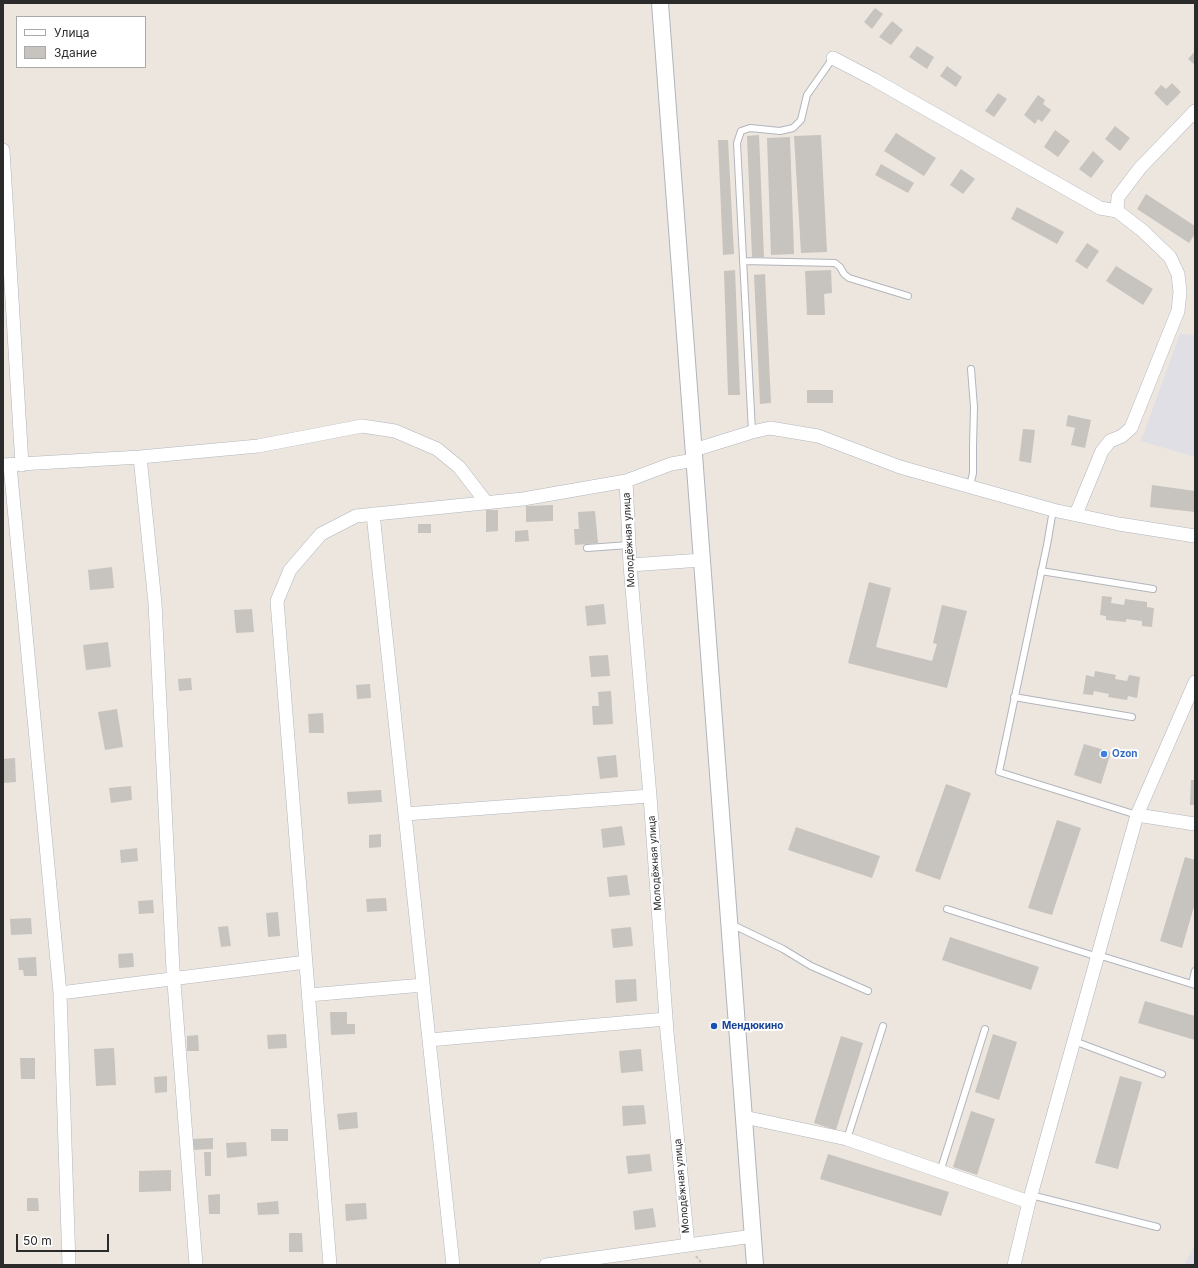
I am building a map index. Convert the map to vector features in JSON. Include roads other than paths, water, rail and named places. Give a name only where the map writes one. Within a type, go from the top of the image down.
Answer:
[{"type":"street","points":[[660,3],[755,1265]]},
{"type":"street","points":[[833,58],[873,79],[1100,208],[1117,211],[1143,231],[1170,257],[1178,274],[1180,292],[1178,311],[1131,428],[1122,436],[1110,440],[1102,451],[1076,514]]},
{"type":"street","points":[[1117,211],[1118,197],[1140,168],[1195,111]]},
{"type":"street","points":[[3,150],[12,465],[60,993],[69,1265]]},
{"type":"street","points":[[12,465],[140,457],[258,446],[362,426],[395,431],[437,449],[459,468],[486,502]]},
{"type":"street","points":[[330,1265],[278,601],[290,570],[321,534],[356,516],[523,499],[626,481],[752,432],[770,428],[818,436],[900,467],[1053,510],[1119,524],[1195,536]]},
{"type":"street","points":[[140,457],[156,603],[174,980],[196,1265]]},
{"type":"street","name":"Молодёжная улица","points":[[626,481],[630,565],[650,796],[666,1019],[688,1245]]},
{"type":"street","points":[[373,514],[453,1265]]},
{"type":"street","points":[[630,565],[702,560]]},
{"type":"street","points":[[1014,1265],[1030,1199],[1137,815],[1195,682]]},
{"type":"street","points":[[405,814],[650,796]]},
{"type":"street","points":[[1137,815],[1195,824]]},
{"type":"street","points":[[60,993],[174,980],[306,962]]},
{"type":"street","points":[[309,995],[423,985]]},
{"type":"street","points":[[429,1040],[666,1019]]},
{"type":"street","points":[[744,1117],[847,1139],[940,1172],[1030,1199]]},
{"type":"street","points":[[546,1265],[753,1236]]},
{"type":"lane","points":[[752,432],[737,143],[741,131],[750,128],[780,131],[793,128],[801,120],[807,95],[833,58]]},
{"type":"lane","points":[[743,261],[835,263],[849,278],[908,296]]},
{"type":"lane","points":[[970,486],[973,473],[974,446],[974,407],[971,369]]},
{"type":"lane","points":[[1053,510],[999,772],[1137,815]]},
{"type":"lane","points":[[587,548],[629,545]]},
{"type":"lane","points":[[1041,571],[1153,589]]},
{"type":"lane","points":[[1014,697],[1132,717]]},
{"type":"lane","points":[[947,910],[1193,985],[1195,971]]},
{"type":"lane","points":[[729,923],[783,949],[810,966],[868,991]]},
{"type":"lane","points":[[847,1139],[883,1026]]},
{"type":"lane","points":[[940,1172],[985,1029]]},
{"type":"lane","points":[[1074,1041],[1162,1074]]},
{"type":"lane","points":[[1030,1199],[1157,1227]]},
{"type":"place","name":"Ozon","points":[[1104,754]]},
{"type":"place","name":"Мендюкино","points":[[714,1026]]}]
